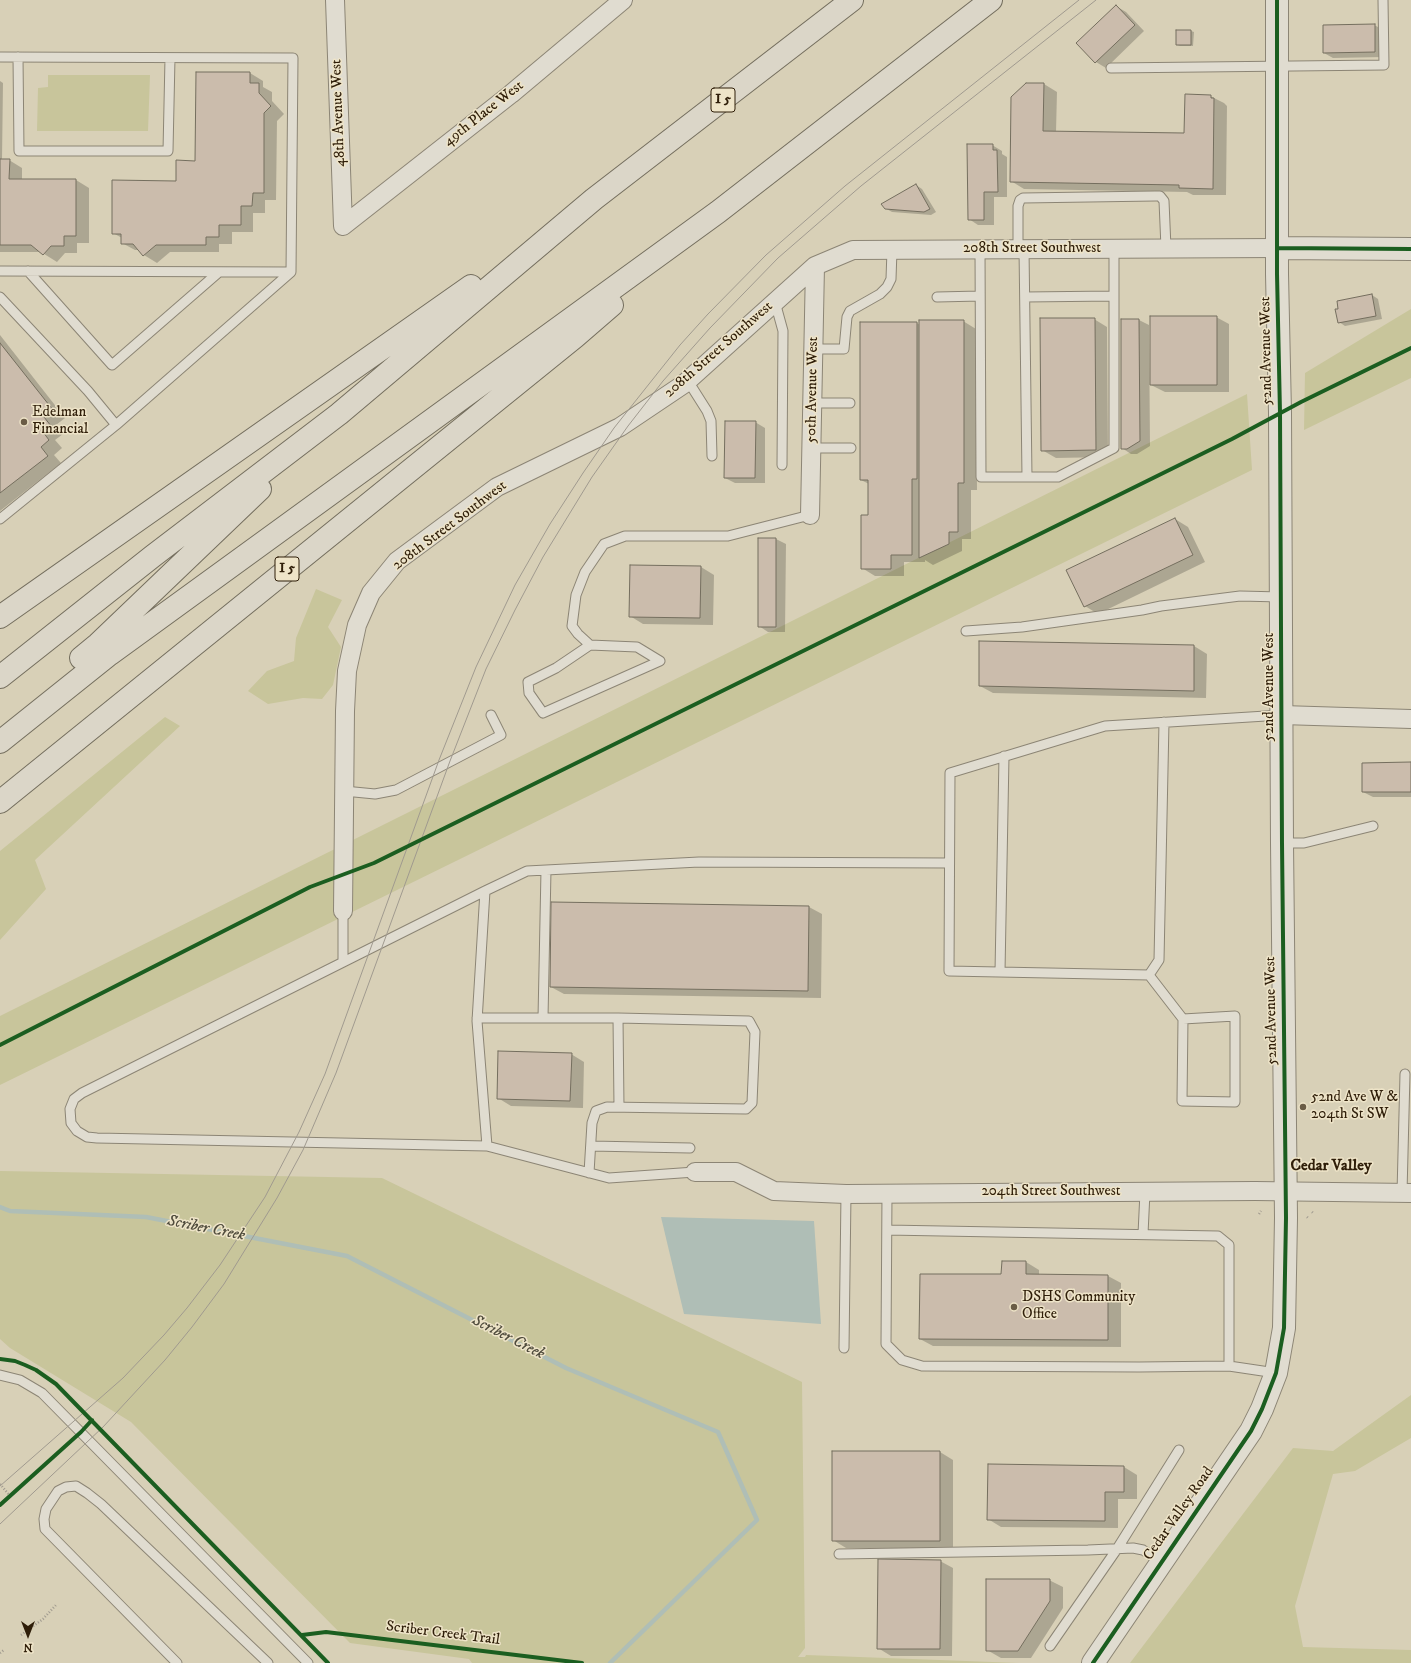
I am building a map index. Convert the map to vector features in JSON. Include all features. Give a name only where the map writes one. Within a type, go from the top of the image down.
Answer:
[{"type":"highway","name":"I 5","points":[[0,677],[153,556],[339,414],[594,199],[852,0]]},
{"type":"highway","name":"I 5","points":[[0,802],[575,337],[718,212],[991,0]]},
{"type":"highway","points":[[0,617],[594,199]]},
{"type":"highway","points":[[0,742],[110,654],[718,212]]},
{"type":"highway","points":[[0,722],[98,644],[339,414]]},
{"type":"street","name":"48th Avenue West","points":[[335,0],[343,226]]},
{"type":"street","name":"52nd Avenue West","points":[[1276,1373],[1284,1328],[1285,1304],[1277,0]]},
{"type":"street","name":"49th Place West","points":[[343,226],[511,94],[621,1]]},
{"type":"street","name":"208th Street Southwest","points":[[343,911],[345,711],[347,671],[356,625],[370,593],[397,561],[497,487],[620,427],[688,381],[815,266],[853,250],[1278,248],[1411,250]]},
{"type":"street","name":"50th Avenue West","points":[[810,515],[815,266]]},
{"type":"street","points":[[1282,715],[1411,719]]},
{"type":"street","name":"204th Street Southwest","points":[[695,1172],[736,1172],[774,1191],[846,1194],[1285,1191],[1406,1193]]},
{"type":"street","name":"Cedar Valley Road","points":[[1093,1663],[1251,1431],[1262,1409],[1276,1373]]},
{"type":"lane","points":[[1111,68],[1384,65],[1383,0]]},
{"type":"lane","points":[[18,56],[19,151],[168,151],[170,58]]},
{"type":"lane","points":[[0,57],[293,58],[291,272],[116,425],[0,519]]},
{"type":"lane","points":[[1027,477],[1025,297],[1018,206],[1020,200],[1023,198],[1160,196],[1164,201],[1166,248]]},
{"type":"lane","points":[[980,250],[981,477],[1058,477],[1114,448],[1114,249]]},
{"type":"lane","points":[[814,349],[844,349],[846,317],[850,311],[880,294],[887,287],[891,279],[892,250]]},
{"type":"lane","points":[[0,271],[291,272]]},
{"type":"lane","points":[[28,271],[112,365],[219,272]]},
{"type":"lane","points":[[937,297],[980,296]]},
{"type":"lane","points":[[1025,297],[1114,296]]},
{"type":"lane","points":[[0,297],[88,391],[116,425]]},
{"type":"lane","points":[[775,302],[783,331],[782,466]]},
{"type":"lane","points":[[688,381],[711,421],[712,456]]},
{"type":"lane","points":[[812,403],[850,403]]},
{"type":"lane","points":[[811,448],[850,448]]},
{"type":"lane","points":[[590,645],[556,668],[528,682],[529,693],[543,713],[660,661],[637,647],[590,645],[572,626],[576,595],[585,572],[604,544],[625,536],[728,536],[810,515]]},
{"type":"lane","points":[[966,631],[1022,627],[1240,596],[1281,597]]},
{"type":"lane","points":[[344,792],[375,794],[396,790],[494,739],[501,735],[491,715]]},
{"type":"lane","points":[[1149,975],[948,971],[950,772],[1104,726],[1282,715]]},
{"type":"lane","points":[[1149,975],[1158,960],[1164,722]]},
{"type":"lane","points":[[1000,972],[1004,756]]},
{"type":"lane","points":[[1282,843],[1304,843],[1373,826]]},
{"type":"lane","points":[[695,1172],[609,1178],[487,1146],[87,1137],[77,1131],[71,1123],[71,1105],[74,1099],[82,1093],[485,890],[527,871],[699,862],[949,863]]},
{"type":"lane","points":[[543,1018],[546,870]]},
{"type":"lane","points":[[485,890],[477,1018],[487,1146]]},
{"type":"lane","points":[[343,911],[343,962]]},
{"type":"lane","points":[[1149,975],[1183,1019],[1182,1101],[1234,1102],[1235,1016],[1183,1019]]},
{"type":"lane","points":[[477,1018],[618,1018],[749,1021],[755,1032],[752,1103],[746,1109],[606,1107],[596,1111],[592,1123],[589,1173]]},
{"type":"lane","points":[[618,1018],[619,1107]]},
{"type":"lane","points":[[1405,1074],[1406,1193]]},
{"type":"lane","points":[[591,1146],[690,1148]]},
{"type":"lane","points":[[1144,1234],[1145,1192]]},
{"type":"lane","points":[[887,1193],[886,1344],[902,1360],[922,1366],[1229,1366],[1276,1373]]},
{"type":"lane","points":[[844,1348],[846,1194]]},
{"type":"lane","points":[[887,1230],[1218,1236],[1229,1245],[1229,1366]]},
{"type":"lane","points":[[0,1375],[20,1380],[42,1393],[308,1663]]},
{"type":"lane","points":[[1050,1646],[1118,1549],[1179,1450]]},
{"type":"lane","points":[[177,1663],[45,1529],[44,1519],[46,1509],[58,1491],[66,1487],[76,1486],[101,1504],[268,1663]]},
{"type":"lane","points":[[839,1554],[1133,1548],[1143,1550],[1161,1562]]},
{"type":"path","points":[[0,1484],[10,1496]]},
{"type":"path","points":[[5,1501],[15,1491]]},
{"type":"path","points":[[22,1635],[43,1619],[56,1605]]},
{"type":"path","points":[[0,1653],[4,1650]]},
{"type":"shaded area","points":[[48,75],[150,75],[148,131],[37,131],[38,88],[48,87]]},
{"type":"shaded area","points":[[1411,309],[1411,378],[1304,430],[1305,373]]},
{"type":"shaded area","points":[[1247,394],[1252,470],[0,1085],[0,1016]]},
{"type":"shaded area","points":[[316,589],[342,600],[328,627],[341,647],[333,685],[322,699],[303,698],[268,704],[248,691],[267,671],[294,661],[296,638]]},
{"type":"shaded area","points":[[165,717],[180,726],[35,860],[46,889],[0,940],[0,851]]},
{"type":"shaded area","points":[[0,1171],[382,1178],[802,1382],[805,1648],[798,1657],[805,1657],[806,1655],[1019,1663],[472,1663],[469,1659],[350,1643],[131,1422],[10,1348],[0,1339]]},
{"type":"shaded area","points":[[661,1217],[814,1221],[821,1324],[684,1314]]},
{"type":"shaded area","points":[[1411,1395],[1411,1438],[1355,1471],[1333,1474],[1295,1606],[1303,1647],[1411,1650],[1411,1663],[1130,1663],[1293,1448],[1333,1451]]},
{"type":"building","points":[[1116,5],[1135,25],[1095,63],[1076,43]]},
{"type":"building","points":[[1375,24],[1375,52],[1323,53],[1323,25]]},
{"type":"building","points":[[1176,30],[1191,30],[1191,45],[1176,45]]},
{"type":"building","points":[[196,72],[250,72],[250,83],[259,83],[259,93],[271,106],[264,113],[264,193],[253,193],[252,206],[241,206],[241,225],[219,225],[219,237],[206,237],[206,245],[156,245],[143,256],[133,244],[121,244],[121,234],[112,234],[112,180],[176,181],[176,160],[195,161]]},
{"type":"building","points":[[1026,83],[1044,83],[1043,131],[1184,133],[1185,94],[1211,95],[1211,98],[1214,98],[1213,189],[1179,188],[1179,185],[1010,182],[1011,97]]},
{"type":"building","points":[[967,144],[993,144],[993,150],[997,150],[998,192],[984,192],[984,220],[968,220]]},
{"type":"building","points":[[0,159],[10,159],[9,179],[76,179],[76,236],[64,236],[64,246],[51,246],[43,255],[31,245],[0,245]]},
{"type":"building","points":[[916,184],[930,209],[924,212],[885,209],[881,204]]},
{"type":"building","points":[[1372,294],[1376,316],[1338,323],[1335,309],[1338,309],[1337,301]]},
{"type":"building","points":[[1150,316],[1217,316],[1217,385],[1150,385]]},
{"type":"building","points":[[1040,318],[1095,318],[1096,450],[1041,451]]},
{"type":"building","points":[[1121,319],[1139,319],[1140,441],[1127,449],[1121,449]]},
{"type":"building","points":[[919,320],[964,320],[964,483],[958,483],[958,532],[949,532],[949,544],[919,558]]},
{"type":"building","points":[[860,322],[917,322],[917,479],[912,479],[912,555],[891,555],[891,569],[861,569],[861,515],[868,515],[868,480],[860,480]]},
{"type":"building","name":"Edelman Financial","points":[[0,343],[53,410],[44,417],[51,426],[43,432],[49,440],[41,447],[48,456],[0,493]]},
{"type":"building","points":[[725,421],[756,421],[755,478],[724,478]]},
{"type":"building","points":[[1175,518],[1193,555],[1084,607],[1066,570]]},
{"type":"building","points":[[758,538],[776,538],[776,627],[758,627]]},
{"type":"building","points":[[630,565],[701,566],[700,618],[629,617]]},
{"type":"building","points":[[979,641],[1194,645],[1194,691],[979,686]]},
{"type":"building","points":[[1411,762],[1411,792],[1362,792],[1362,763]]},
{"type":"building","points":[[551,902],[809,906],[808,991],[550,987]]},
{"type":"building","points":[[498,1051],[572,1053],[570,1101],[497,1099]]},
{"type":"building","points":[[1002,1261],[1026,1261],[1026,1274],[1108,1275],[1108,1340],[919,1339],[920,1274],[1001,1274]]},
{"type":"building","points":[[832,1451],[940,1451],[940,1541],[832,1541]]},
{"type":"building","points":[[988,1464],[1124,1466],[1124,1492],[1105,1492],[1105,1521],[987,1520]]},
{"type":"building","points":[[878,1559],[941,1560],[940,1649],[877,1649]]},
{"type":"building","points":[[986,1579],[1050,1579],[1050,1601],[1018,1651],[986,1651]]},
{"type":"waterway","name":"Scriber Creek","points":[[0,1207],[10,1211],[146,1217],[347,1256],[566,1368],[718,1432],[757,1520],[610,1663]]},
{"type":"tram line","points":[[0,1486],[123,1378],[164,1335],[220,1265],[265,1197],[299,1132],[325,1074],[439,760],[476,667],[515,585],[550,524],[614,428],[680,345],[766,255],[845,186],[1079,0]]},
{"type":"tram line","points":[[0,1524],[103,1427],[165,1360],[224,1284],[277,1198],[303,1150],[336,1073],[450,761],[486,669],[543,557],[592,477],[628,426],[663,381],[710,328],[778,258],[861,186],[1096,0]]},
{"type":"cycle path","points":[[1093,1663],[1251,1431],[1262,1409],[1276,1373],[1284,1328],[1286,1218],[1282,843],[1280,413],[1277,274],[1277,0]]},
{"type":"cycle path","points":[[1277,248],[1411,249]]},
{"type":"cycle path","points":[[0,1045],[310,887],[374,863],[1232,439],[1301,402],[1411,348]]},
{"type":"cycle path","points":[[0,1359],[15,1361],[25,1365],[36,1370],[56,1384],[328,1663]]},
{"type":"cycle path","points":[[0,1505],[81,1432],[92,1420]]},
{"type":"cycle path","name":"Scriber Creek Trail","points":[[302,1635],[326,1632],[582,1663]]},
{"type":"place","name":"Edelman Financial","points":[[24,422]]},
{"type":"place","name":"52nd Ave W & 204th St SW","points":[[1303,1107]]},
{"type":"place","name":"DSHS Community Office","points":[[1014,1307]]},
{"type":"district","name":"Cedar Valley","points":[[1331,1167]]}]
